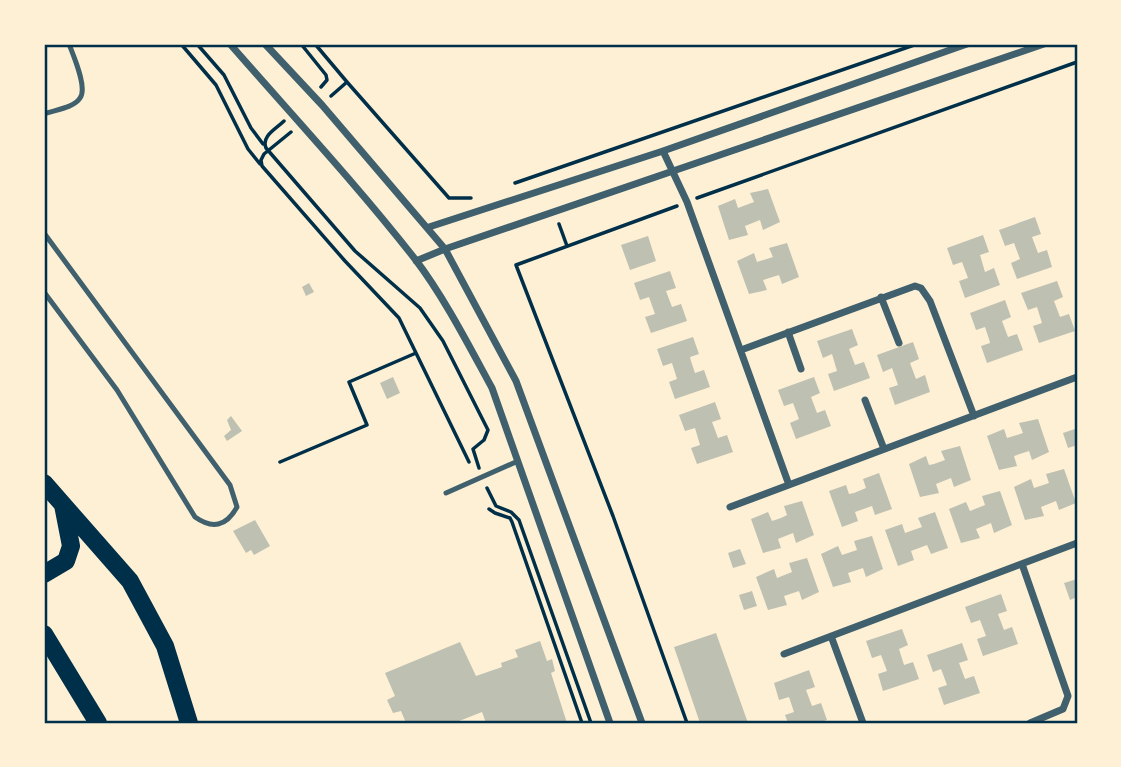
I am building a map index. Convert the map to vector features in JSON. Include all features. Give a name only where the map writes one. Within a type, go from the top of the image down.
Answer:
[{"type":"main road","points":[[44,483],[130,581],[164,646],[189,723]]},
{"type":"main road","points":[[44,574],[66,561],[71,546],[63,504]]},
{"type":"main road","points":[[44,634],[98,723]]},
{"type":"street","points":[[230,44],[416,261],[466,341],[492,388],[610,723]]},
{"type":"street","points":[[265,44],[322,105],[429,227],[445,249],[516,381],[642,723]]},
{"type":"street","points":[[429,227],[663,151],[967,44]]},
{"type":"street","points":[[416,261],[1044,44]]},
{"type":"street","points":[[663,151],[687,202],[789,485]]},
{"type":"street","points":[[741,350],[915,286],[926,293],[974,416]]},
{"type":"street","points":[[881,297],[898,342]]},
{"type":"street","points":[[788,332],[801,369]]},
{"type":"street","points":[[730,507],[1077,377]]},
{"type":"street","points":[[864,400],[884,449]]},
{"type":"street","points":[[783,654],[1077,543]]},
{"type":"street","points":[[1022,564],[1068,696],[1063,709],[1030,723]]},
{"type":"street","points":[[831,636],[863,723]]},
{"type":"lane","points":[[44,114],[71,105],[80,99],[83,91],[69,44]]},
{"type":"lane","points":[[44,233],[230,485],[236,507],[232,516],[217,525],[206,525],[195,517],[117,390],[44,292]]},
{"type":"lane","points":[[446,494],[518,461]]},
{"type":"path","points":[[181,44],[216,85],[248,149],[345,261],[399,318],[469,462]]},
{"type":"path","points":[[197,44],[224,75],[251,128],[267,150],[355,251],[420,308],[443,341],[488,430],[487,436],[473,449],[473,454]]},
{"type":"path","points":[[301,44],[326,75],[325,84]]},
{"type":"path","points":[[316,44],[449,198],[472,198]]},
{"type":"path","points":[[506,186],[918,44]]},
{"type":"path","points":[[687,723],[613,516],[516,265],[1077,62]]},
{"type":"path","points":[[322,105],[347,82]]},
{"type":"path","points":[[262,166],[261,160],[267,150],[301,124]]},
{"type":"path","points":[[267,150],[264,143],[266,138],[279,126]]},
{"type":"path","points":[[555,212],[568,246]]},
{"type":"path","points":[[280,462],[368,425],[349,382],[416,353]]},
{"type":"path","points":[[494,503],[511,512],[519,520],[591,723]]},
{"type":"path","points":[[489,509],[510,518],[512,522],[582,723]]},
{"type":"building","points":[[768,189],[780,222],[763,230],[760,220],[745,226],[748,235],[729,240],[718,206],[735,199],[738,208],[754,202],[750,193]]},
{"type":"building","points":[[1035,217],[1041,234],[1032,237],[1038,253],[1047,250],[1052,267],[1017,279],[1011,263],[1020,259],[1014,243],[1005,246],[999,230]]},
{"type":"building","points":[[983,235],[989,252],[980,255],[985,272],[994,268],[1000,285],[965,298],[959,281],[968,278],[962,262],[953,265],[947,248]]},
{"type":"building","points":[[648,236],[656,261],[630,270],[621,245]]},
{"type":"building","points":[[787,243],[799,277],[782,284],[779,275],[763,280],[767,290],[749,294],[737,261],[754,253],[757,262],[773,257],[769,248]]},
{"type":"building","points":[[670,271],[676,288],[666,291],[672,307],[681,304],[687,321],[651,333],[645,317],[655,314],[649,297],[640,300],[634,283]]},
{"type":"building","points":[[1057,281],[1063,297],[1054,301],[1060,317],[1069,314],[1075,331],[1039,343],[1033,326],[1042,323],[1037,307],[1028,310],[1021,293]]},
{"type":"building","points":[[309,283],[314,292],[306,296],[302,287]]},
{"type":"building","points":[[1005,300],[1011,317],[1002,321],[1008,337],[1017,334],[1023,350],[987,363],[981,346],[990,343],[985,327],[976,330],[970,313]]},
{"type":"building","points":[[852,329],[858,345],[849,349],[855,365],[864,362],[870,378],[834,391],[828,374],[837,371],[832,354],[823,358],[817,341]]},
{"type":"building","points":[[693,337],[699,354],[690,357],[695,373],[704,370],[710,387],[675,399],[669,382],[677,379],[672,363],[663,366],[657,349]]},
{"type":"building","points":[[913,342],[919,359],[910,363],[916,379],[925,375],[930,392],[895,405],[889,388],[898,385],[892,368],[883,372],[877,355]]},
{"type":"building","points":[[393,377],[400,393],[387,399],[380,383]]},
{"type":"building","points":[[814,377],[820,393],[811,397],[817,413],[825,410],[831,426],[796,439],[790,423],[799,419],[793,403],[784,406],[778,390]]},
{"type":"building","points":[[715,402],[721,419],[712,422],[718,438],[727,435],[733,452],[697,464],[691,448],[700,445],[695,428],[685,431],[679,415]]},
{"type":"building","points":[[231,416],[242,431],[227,441],[224,436],[231,430],[227,420]]},
{"type":"building","points":[[1038,419],[1049,452],[1032,460],[1029,451],[1014,456],[1017,466],[999,470],[987,436],[1004,429],[1007,438],[1023,433],[1019,423]]},
{"type":"building","points":[[1075,429],[1077,445],[1068,448],[1063,433]]},
{"type":"building","points":[[960,446],[971,480],[954,487],[951,478],[936,484],[939,493],[920,497],[909,464],[926,456],[929,465],[934,464],[945,460],[941,451]]},
{"type":"building","points":[[1064,469],[1076,503],[1059,510],[1056,501],[1041,507],[1044,516],[1025,520],[1014,487],[1031,479],[1034,488],[1049,483],[1046,474]]},
{"type":"building","points":[[879,473],[892,509],[875,515],[872,506],[855,512],[858,521],[842,527],[829,491],[846,485],[849,494],[854,493],[866,488],[863,479]]},
{"type":"building","points":[[1000,491],[1012,525],[994,533],[991,523],[976,529],[980,538],[961,543],[949,509],[966,502],[970,511],[985,505],[982,496]]},
{"type":"building","points":[[802,501],[814,535],[796,543],[793,533],[778,539],[781,548],[763,553],[751,519],[768,512],[772,521],[781,518],[787,515],[784,506]]},
{"type":"building","points":[[935,512],[948,548],[931,554],[927,545],[911,551],[914,560],[898,566],[885,530],[902,524],[905,533],[922,527],[918,518]]},
{"type":"building","points":[[255,520],[270,546],[254,555],[251,550],[246,553],[233,531]]},
{"type":"building","points":[[872,536],[883,569],[866,577],[863,568],[848,573],[851,582],[833,587],[821,554],[838,546],[842,555],[857,550],[854,541]]},
{"type":"building","points":[[740,549],[746,564],[733,568],[728,553]]},
{"type":"building","points":[[807,558],[819,592],[802,600],[799,591],[784,596],[787,605],[768,610],[756,577],[774,569],[777,578],[792,572],[789,563]]},
{"type":"building","points":[[1077,579],[1077,597],[1070,600],[1064,583]]},
{"type":"building","points":[[752,591],[757,606],[744,610],[739,595]]},
{"type":"building","points":[[1001,594],[1007,611],[998,614],[1004,630],[1012,627],[1018,644],[983,656],[977,639],[986,636],[980,620],[971,623],[965,607]]},
{"type":"building","points":[[902,629],[908,645],[899,649],[904,665],[913,662],[919,679],[883,691],[878,674],[887,671],[881,655],[872,658],[866,641]]},
{"type":"building","points":[[716,633],[748,723],[700,723],[674,647]]},
{"type":"building","points":[[540,641],[547,661],[552,659],[555,671],[551,673],[567,723],[486,723],[482,712],[454,723],[406,723],[401,711],[393,713],[387,700],[395,696],[385,673],[460,642],[476,676],[502,667],[501,663],[518,657],[515,650]]},
{"type":"building","points":[[962,643],[968,660],[959,663],[965,679],[974,676],[980,693],[944,705],[938,688],[947,685],[941,669],[933,672],[927,655]]},
{"type":"building","points":[[809,670],[815,687],[806,690],[812,706],[821,703],[827,720],[818,723],[788,723],[785,715],[794,712],[789,697],[779,700],[774,683]]}]
